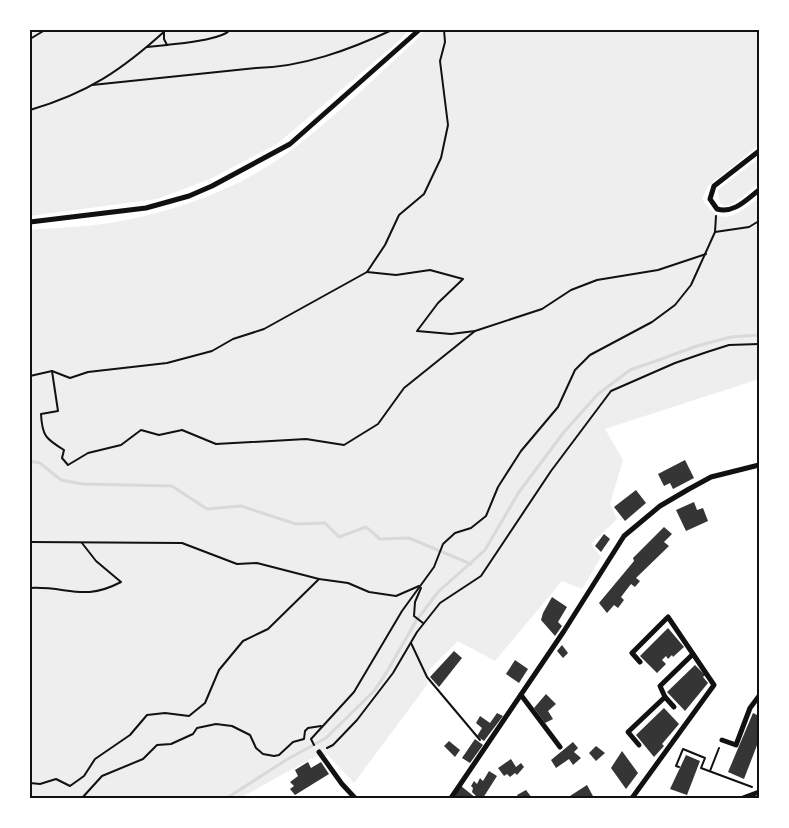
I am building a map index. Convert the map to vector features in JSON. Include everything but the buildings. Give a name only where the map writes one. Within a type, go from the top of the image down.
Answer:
[{"type":"street","points":[[30,222],[137,210],[172,202],[212,186],[290,144],[419,30]]},
{"type":"street","points":[[759,151],[714,186],[710,199],[717,209],[735,208],[759,190]]},
{"type":"street","points":[[451,798],[521,696],[624,536],[660,506],[711,477],[759,465]]},
{"type":"street","points":[[632,798],[714,685],[668,617],[632,653],[640,662]]},
{"type":"street","points":[[674,707],[665,697],[660,686],[693,654]]},
{"type":"street","points":[[521,696],[560,747]]},
{"type":"street","points":[[722,740],[736,745],[750,708],[759,696]]},
{"type":"street","points":[[639,745],[628,732],[665,697]]},
{"type":"street","points":[[319,752],[342,784],[355,798]]},
{"type":"street","points":[[743,798],[759,791]]},
{"type":"path","points":[[30,39],[45,30]]},
{"type":"path","points":[[147,48],[210,39],[226,34],[230,30]]},
{"type":"path","points":[[92,85],[282,67],[364,43],[392,30]]},
{"type":"path","points":[[30,376],[52,371],[70,378],[88,372],[167,363],[212,350],[233,339],[264,329],[367,272],[385,245],[399,215],[424,194],[441,158],[448,125],[440,61],[445,42],[444,30]]},
{"type":"path","points":[[165,31],[164,39],[167,45]]},
{"type":"path","points":[[30,110],[51,104],[92,85],[120,69],[165,31]]},
{"type":"path","points":[[312,742],[311,739],[321,726],[354,692],[402,611],[434,567],[443,544],[455,532],[471,528],[486,516],[498,487],[521,451],[558,407],[575,370],[590,355],[652,322],[675,305],[691,285],[715,232],[717,209]]},
{"type":"path","points":[[715,232],[749,228],[759,221]]},
{"type":"path","points":[[367,272],[396,275],[430,270],[463,279],[438,303],[417,330],[451,334],[475,331],[542,309],[571,290],[597,280],[658,270],[706,254]]},
{"type":"path","points":[[52,371],[58,411],[41,414],[42,432],[51,442],[64,450],[62,458],[68,465],[88,453],[122,445],[141,430],[159,435],[182,430],[216,444],[306,439],[344,445],[378,424],[404,388],[475,331]]},
{"type":"path","points":[[319,752],[333,746],[357,720],[393,673],[423,623],[440,603],[481,576],[551,471],[611,391],[675,363],[729,346],[759,344]]},
{"type":"path","points":[[30,542],[182,543],[237,564],[257,563],[319,579],[348,583],[370,592],[396,596],[422,586]]},
{"type":"path","points":[[30,588],[92,594],[106,590],[121,582],[96,561],[82,542]]},
{"type":"path","points":[[30,783],[40,784],[56,779],[70,786],[84,776],[95,759],[130,735],[147,715],[165,713],[189,716],[204,703],[219,670],[243,641],[268,629],[319,579]]},
{"type":"path","points":[[422,586],[415,602],[414,616],[423,623]]},
{"type":"path","points":[[411,643],[427,677],[485,746]]},
{"type":"path","points":[[82,798],[102,776],[143,759],[157,745],[171,744],[186,738],[201,727],[216,724],[232,726],[250,735],[256,748],[263,754],[274,756],[293,742],[304,739],[305,731],[308,728],[321,726]]},
{"type":"path","points":[[710,771],[722,740]]},
{"type":"path","points":[[679,767],[676,766],[683,749],[705,758],[701,768],[759,791]]},
{"type":"shaded area","points":[[30,30],[408,30],[398,42],[277,144],[210,179],[157,199],[30,216]]},
{"type":"shaded area","points":[[425,30],[759,30],[759,145],[708,186],[702,198],[709,208],[722,217],[736,214],[759,198],[759,379],[605,429],[623,460],[610,504],[617,519],[591,544],[601,557],[582,589],[562,581],[495,661],[458,641],[429,670],[427,685],[354,783],[328,755],[314,757],[240,798],[30,798],[30,230],[99,225],[168,210],[214,194],[258,172],[279,159],[313,133],[372,81]]},
{"type":"shaded area","points":[[759,158],[759,184],[735,202],[726,206],[720,203],[718,190]]},
{"type":"waterway","points":[[227,798],[286,760],[326,738],[374,691],[416,621],[438,592],[485,550],[519,492],[564,432],[598,394],[630,370],[697,346],[731,337],[759,335]]},
{"type":"waterway","points":[[30,461],[40,463],[61,480],[82,484],[172,486],[207,509],[241,506],[296,524],[325,523],[339,537],[366,527],[380,539],[409,538],[471,564]]}]
